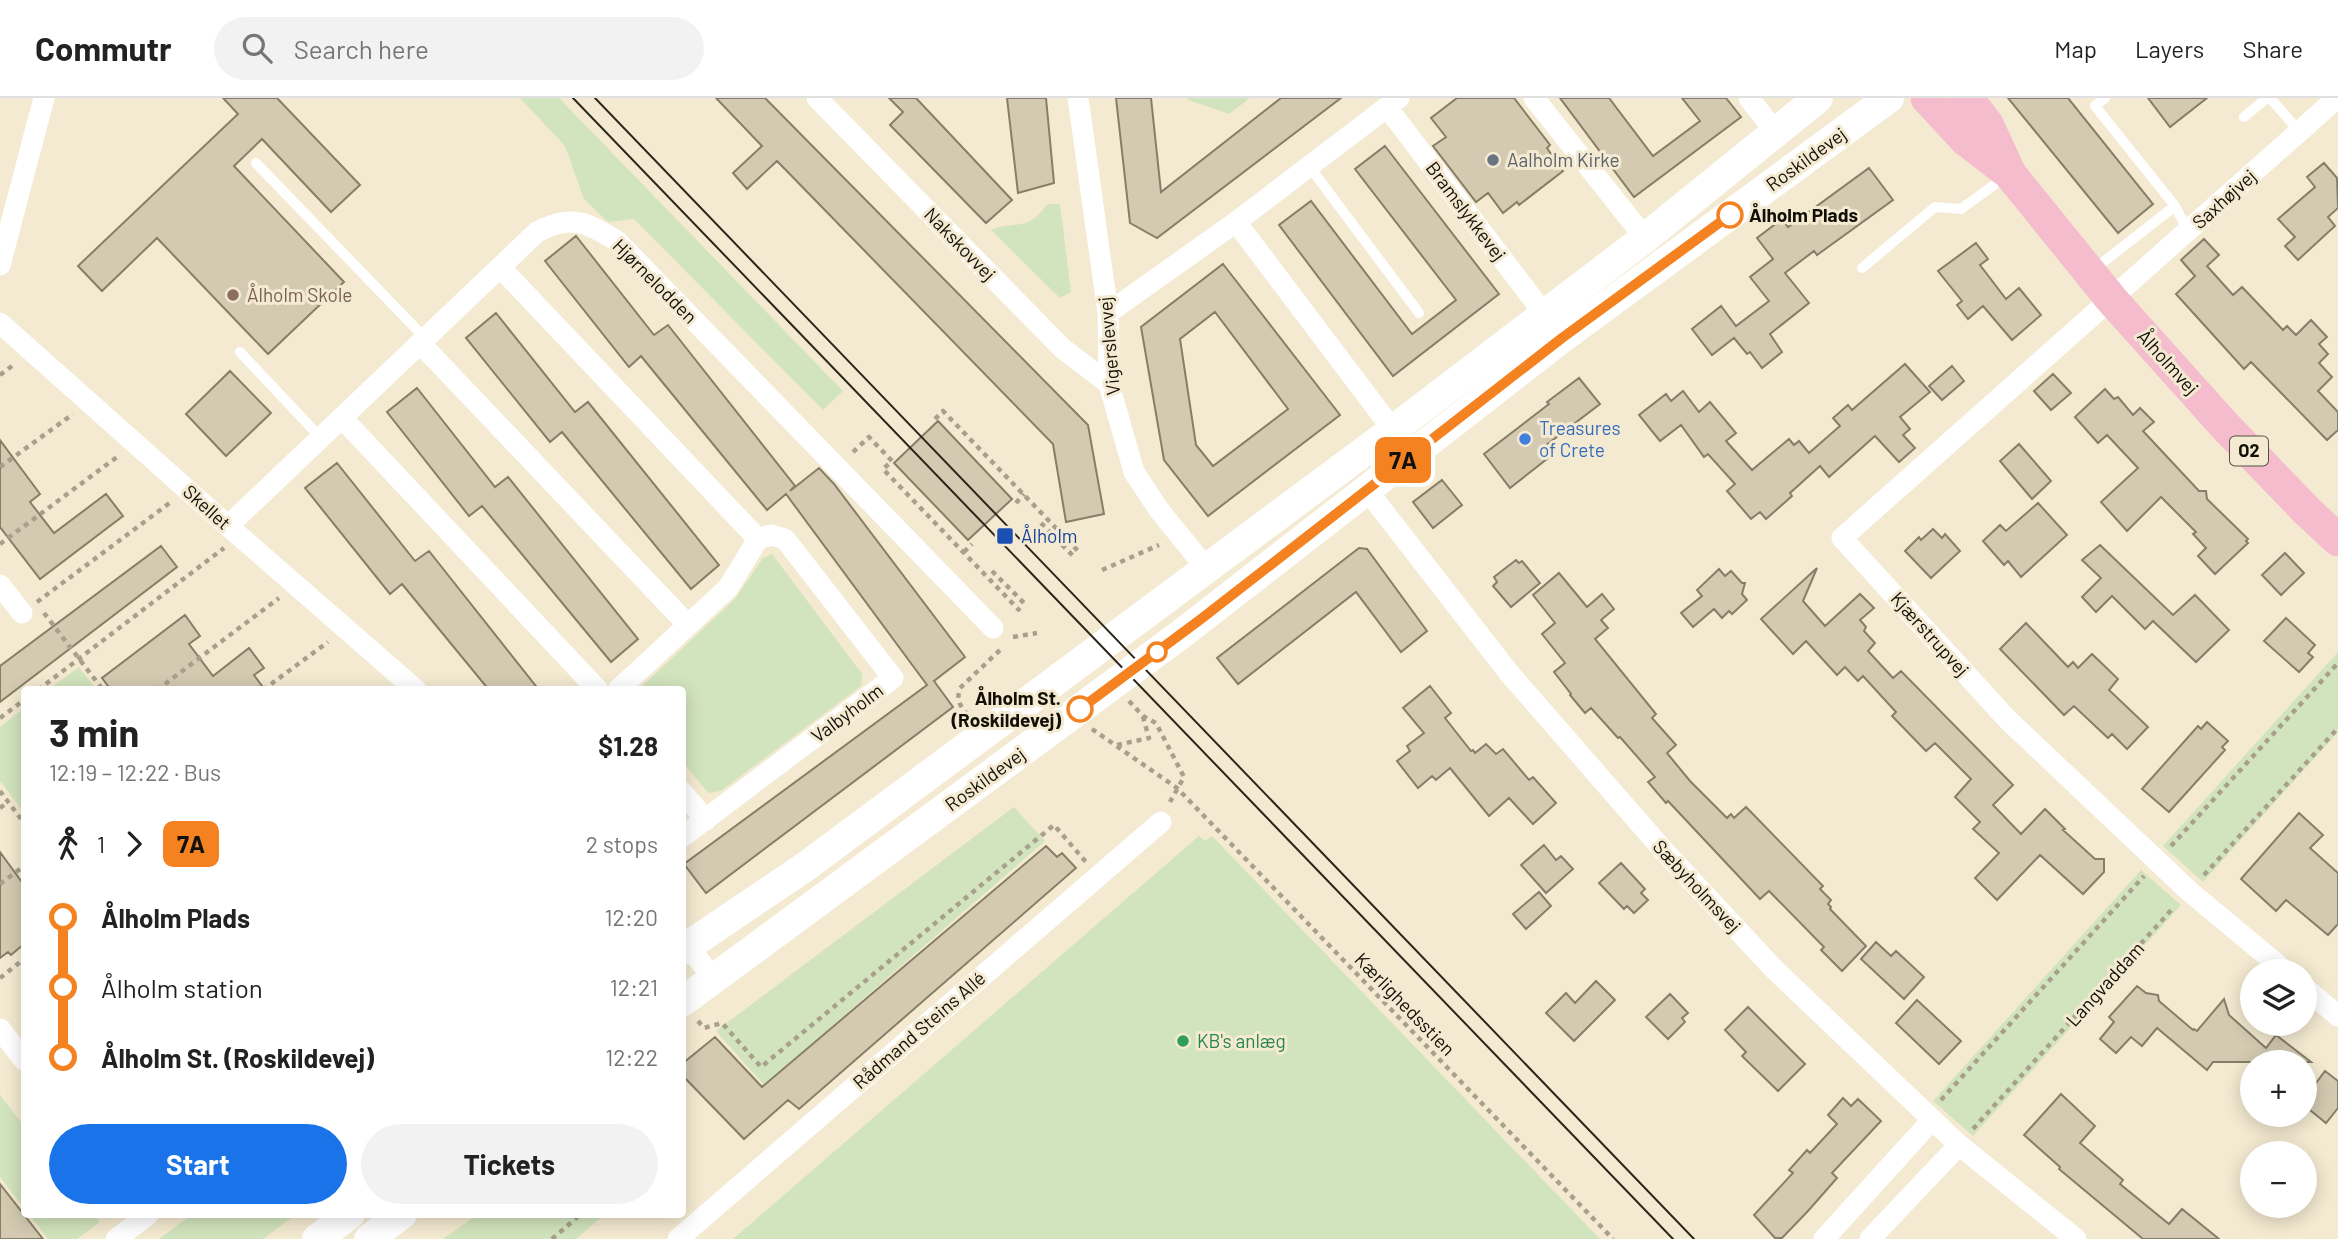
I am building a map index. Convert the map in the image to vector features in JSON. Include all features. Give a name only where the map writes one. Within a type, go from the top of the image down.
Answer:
[{"type":"main road","name":"Ålholmvej","points":[[1927,98],[1966,140],[2010,174],[2112,300],[2225,426],[2338,540]]},
{"type":"main road","name":"Ålholmvej","points":[[1967,98],[1987,124],[2010,174]]},
{"type":"street","points":[[0,265],[44,98]]},
{"type":"street","name":"Nakskovvej","points":[[817,98],[1062,348],[1109,384]]},
{"type":"street","name":"Vigerslevvej","points":[[1078,98],[1108,313],[1109,384],[1134,472],[1159,510],[1206,568]]},
{"type":"street","points":[[1534,98],[1645,238]]},
{"type":"street","points":[[1749,98],[1776,133]]},
{"type":"street","name":"Roskildevej","points":[[686,944],[805,867],[1393,430],[1645,238],[1818,98]]},
{"type":"street","name":"Roskildevej","points":[[686,1000],[1165,646],[1562,338],[1889,98]]},
{"type":"street","name":"Saxhøjvej","points":[[2112,300],[2337,98]]},
{"type":"street","name":"Bramslykkevej","points":[[1108,313],[1236,222],[1389,101],[1545,315]]},
{"type":"street","name":"Hjørnelodden","points":[[234,531],[321,438],[537,232],[554,222],[573,221],[595,227],[617,241],[1003,632]]},
{"type":"street","points":[[1236,222],[1393,430]]},
{"type":"street","points":[[500,267],[758,539],[728,588],[622,686]]},
{"type":"street","name":"Kjærstrupvej","points":[[2112,300],[1842,538],[2007,719],[2189,891],[2271,959]]},
{"type":"street","name":"Skellet","points":[[0,323],[411,686]]},
{"type":"street","points":[[423,341],[688,625]]},
{"type":"street","points":[[342,418],[594,686]]},
{"type":"street","name":"Sæbyholmsvej","points":[[1366,489],[1509,673],[1664,851],[1774,969],[1959,1145],[2076,1239]]},
{"type":"street","name":"Valbyholm","points":[[686,834],[893,678],[785,539],[771,535],[758,539]]},
{"type":"street","points":[[0,585],[29,608]]},
{"type":"street","points":[[686,797],[706,820]]},
{"type":"street","name":"Rådmand Steins Allé","points":[[678,1239],[1161,822]]},
{"type":"street","points":[[686,946],[714,979]]},
{"type":"street","points":[[2317,998],[2338,1016]]},
{"type":"street","points":[[0,1029],[21,1056]]},
{"type":"street","points":[[1824,1239],[1930,1118]]},
{"type":"street","points":[[1870,1239],[1959,1145]]},
{"type":"street","points":[[116,1239],[143,1218]]},
{"type":"street","points":[[317,1239],[345,1218]]},
{"type":"street","points":[[369,1239],[397,1218]]},
{"type":"lane","points":[[2105,98],[2095,106],[2175,206],[2188,231]]},
{"type":"lane","points":[[2244,117],[2269,98],[2299,131]]},
{"type":"lane","points":[[256,163],[423,341]]},
{"type":"lane","points":[[1309,166],[1419,313]]},
{"type":"lane","points":[[1862,268],[1935,207],[1961,209],[2010,174]]},
{"type":"lane","points":[[2090,273],[2175,206]]},
{"type":"lane","points":[[240,352],[321,438]]},
{"type":"path","points":[[0,467],[89,402]]},
{"type":"path","points":[[935,419],[943,411],[1080,553]]},
{"type":"path","points":[[851,453],[869,437],[892,461],[883,469],[1020,611]]},
{"type":"path","points":[[0,544],[135,443]]},
{"type":"path","points":[[100,686],[80,658],[29,608],[188,489]]},
{"type":"path","points":[[1016,503],[1026,496]]},
{"type":"path","points":[[1041,523],[1075,558]]},
{"type":"path","points":[[43,686],[234,531]]},
{"type":"path","points":[[966,554],[972,544]]},
{"type":"path","points":[[992,571],[1026,605]]},
{"type":"path","points":[[162,686],[296,585]]},
{"type":"path","points":[[268,686],[345,629]]},
{"type":"path","points":[[982,735],[958,703],[960,688],[1003,632],[1037,633]]},
{"type":"path","points":[[1930,1118],[2338,663]]},
{"type":"path","points":[[0,718],[21,702]]},
{"type":"path","name":"Kærlighedsstien","points":[[1071,716],[1177,788],[1613,1239]]},
{"type":"path","points":[[1117,745],[1149,738],[1143,716],[1156,723],[1184,777],[1177,788]]},
{"type":"path","name":"Langvaddam","points":[[1959,1145],[2338,728]]},
{"type":"path","points":[[0,791],[21,819]]},
{"type":"path","points":[[0,808],[8,802]]},
{"type":"path","points":[[686,1006],[704,1028],[722,1023],[761,1067],[1054,825],[1098,875]]},
{"type":"path","points":[[0,884],[21,868]]},
{"type":"path","points":[[0,978],[21,961]]},
{"type":"path","points":[[552,1239],[576,1218]]},
{"type":"green space","points":[[520,98],[559,98],[843,391],[823,410],[634,219],[608,222],[584,199],[565,146]]},
{"type":"green space","points":[[1188,98],[1250,98],[1229,114]]},
{"type":"green space","points":[[1047,204],[1060,204],[1071,292],[1060,298],[991,230],[1027,222]]},
{"type":"green space","points":[[772,554],[862,674],[861,686],[721,791],[708,793],[686,766],[686,686],[642,686],[735,599],[763,558]]},
{"type":"green space","points":[[2338,652],[2338,732],[2203,882],[2163,846]]},
{"type":"green space","points":[[79,667],[94,686],[53,686]]},
{"type":"green space","points":[[21,710],[21,809],[0,781],[0,727]]},
{"type":"green space","points":[[1014,807],[1045,841],[764,1085],[716,1031]]},
{"type":"green space","name":"KB's anlæg","points":[[1199,836],[1205,841],[1212,836],[1600,1239],[733,1239]]},
{"type":"green space","points":[[2141,870],[2181,905],[1973,1136],[1933,1101]]},
{"type":"green space","points":[[0,1095],[21,1122],[21,1204],[0,1177]]},
{"type":"green space","points":[[31,1218],[96,1218],[100,1222],[77,1239],[48,1239]]},
{"type":"green space","points":[[187,1218],[291,1218],[263,1239],[159,1239]]},
{"type":"green space","points":[[473,1218],[601,1218],[576,1239],[443,1239]]},
{"type":"building","points":[[223,98],[277,98],[360,185],[331,212],[262,139],[234,166],[344,282],[268,354],[157,238],[102,291],[78,266],[238,114]]},
{"type":"building","points":[[716,98],[765,98],[1088,425],[1104,514],[1066,522],[1053,444],[777,161],[747,189],[733,173],[762,146]]},
{"type":"building","points":[[889,98],[916,98],[1012,200],[986,223],[890,125],[903,112]]},
{"type":"building","points":[[1007,98],[1046,98],[1054,183],[1018,193]]},
{"type":"building","points":[[1116,98],[1151,98],[1161,192],[1281,98],[1341,98],[1157,238],[1130,223]]},
{"type":"building","name":"Aalholm Kirke","points":[[1457,98],[1514,98],[1550,145],[1547,148],[1563,171],[1519,205],[1517,202],[1503,213],[1488,193],[1476,202],[1433,146],[1446,137],[1431,118]]},
{"type":"building","points":[[1560,98],[1609,98],[1653,156],[1700,121],[1682,98],[1726,98],[1741,117],[1634,197]]},
{"type":"building","points":[[2008,98],[2068,98],[2153,204],[2118,233]]},
{"type":"building","points":[[2148,98],[2207,98],[2170,127]]},
{"type":"building","points":[[1385,146],[1499,294],[1393,376],[1279,225],[1311,201],[1412,334],[1456,300],[1355,169]]},
{"type":"building","points":[[2324,163],[2337,178],[2338,208],[2328,217],[2335,226],[2298,260],[2285,246],[2295,237],[2278,219],[2315,187],[2307,177]]},
{"type":"building","points":[[1869,168],[1893,200],[1817,255],[1814,251],[1785,273],[1809,303],[1770,334],[1782,352],[1762,368],[1750,352],[1747,354],[1734,338],[1712,355],[1692,329],[1721,306],[1736,326],[1769,301],[1750,277],[1773,259],[1757,238],[1782,219],[1788,227]]},
{"type":"building","points":[[576,236],[654,335],[668,325],[795,486],[790,491],[819,468],[834,484],[965,657],[934,681],[953,707],[706,893],[686,867],[686,863],[927,685],[786,494],[767,510],[641,356],[629,367],[545,261]]},
{"type":"building","points":[[2204,239],[2219,255],[2207,266],[2233,295],[2242,287],[2283,330],[2287,326],[2296,335],[2311,320],[2327,337],[2319,344],[2328,354],[2319,363],[2332,377],[2318,391],[2338,412],[2338,430],[2327,440],[2251,362],[2244,369],[2176,294],[2195,276],[2181,260]]},
{"type":"building","points":[[1976,243],[1988,259],[1980,265],[2006,299],[2019,288],[2041,315],[2012,340],[1983,306],[1968,319],[1957,305],[1962,301],[1938,271]]},
{"type":"building","points":[[1223,264],[1340,415],[1208,516],[1164,460],[1141,327]],"holes":[[[1215,312],[1288,409],[1213,466],[1196,445],[1180,339]]]},
{"type":"building","points":[[496,313],[575,412],[588,402],[719,565],[691,589],[562,432],[550,442],[466,338]]},
{"type":"building","points":[[1905,364],[1930,392],[1900,417],[1910,429],[1903,435],[1915,448],[1899,462],[1875,436],[1829,477],[1820,466],[1766,519],[1760,512],[1751,519],[1727,491],[1735,484],[1708,454],[1704,457],[1681,425],[1660,441],[1639,415],[1666,394],[1671,401],[1683,391],[1699,412],[1710,402],[1736,433],[1726,441],[1752,470],[1789,439],[1794,445],[1799,441],[1809,453],[1840,426],[1833,418],[1848,405],[1852,410]]},
{"type":"building","points":[[1952,366],[1964,381],[1942,400],[1929,386]]},
{"type":"building","points":[[230,371],[271,413],[226,456],[186,414]]},
{"type":"building","points":[[2053,374],[2071,393],[2051,410],[2034,391]]},
{"type":"building","points":[[1579,378],[1600,404],[1545,446],[1552,455],[1510,488],[1484,454]]},
{"type":"building","points":[[417,388],[495,487],[508,477],[638,639],[611,662],[482,506],[469,516],[387,412]]},
{"type":"building","points":[[2105,389],[2114,399],[2118,397],[2133,415],[2140,408],[2154,422],[2143,431],[2199,491],[2206,491],[2207,499],[2248,539],[2248,543],[2215,574],[2198,556],[2206,548],[2193,534],[2196,532],[2161,497],[2127,531],[2101,502],[2138,468],[2107,435],[2098,443],[2075,417]]},
{"type":"building","points":[[938,421],[1012,499],[968,540],[894,463]]},
{"type":"building","points":[[0,440],[40,494],[30,502],[54,533],[106,494],[123,516],[40,579],[0,527]]},
{"type":"building","points":[[2019,444],[2051,481],[2032,499],[2000,461]]},
{"type":"building","points":[[337,463],[415,561],[429,551],[536,686],[486,686],[402,584],[390,594],[305,488]]},
{"type":"building","points":[[1442,480],[1462,505],[1433,528],[1413,502]]},
{"type":"building","points":[[2038,503],[2067,535],[2021,577],[2008,561],[2004,565],[1983,541],[2000,525],[2006,531]]},
{"type":"building","points":[[1933,529],[1942,538],[1945,534],[1960,551],[1931,578],[1905,551],[1919,537],[1921,540]]},
{"type":"building","points":[[2100,545],[2173,615],[2195,595],[2229,630],[2196,662],[2153,621],[2145,629],[2112,596],[2096,612],[2082,597],[2101,578],[2082,560]]},
{"type":"building","points":[[161,546],[177,567],[0,702],[0,666]]},
{"type":"building","points":[[1359,548],[1367,549],[1427,631],[1401,652],[1356,592],[1238,684],[1217,658]]},
{"type":"building","points":[[2285,553],[2304,573],[2281,595],[2262,575]]},
{"type":"building","points":[[1516,560],[1519,563],[1522,561],[1540,583],[1511,607],[1493,586],[1497,582],[1494,577]]},
{"type":"building","points":[[1817,568],[1803,601],[1825,626],[1860,594],[1874,608],[1860,620],[1866,627],[1864,631],[1875,643],[1868,651],[1893,678],[1901,671],[2013,785],[1993,805],[2021,834],[2045,809],[2065,829],[2063,830],[2095,859],[2104,859],[2104,872],[2083,894],[2040,855],[1997,900],[1975,878],[1999,853],[1973,829],[1980,822],[1955,797],[1971,779],[1935,743],[1926,751],[1892,716],[1896,712],[1863,676],[1858,681],[1845,667],[1837,675],[1806,641],[1793,654],[1761,619]]},
{"type":"building","points":[[1719,569],[1725,576],[1731,571],[1745,583],[1742,594],[1747,600],[1732,614],[1729,611],[1722,618],[1714,609],[1693,627],[1681,613],[1702,596],[1697,590]]},
{"type":"building","points":[[1559,573],[1587,607],[1602,594],[1614,609],[1601,620],[1608,628],[1595,639],[1656,714],[1652,718],[1676,745],[1667,753],[1690,781],[1727,818],[1731,814],[1734,818],[1746,807],[1823,886],[1820,889],[1831,900],[1828,904],[1830,909],[1866,946],[1842,971],[1821,950],[1824,947],[1769,891],[1760,899],[1668,801],[1666,803],[1648,782],[1655,777],[1620,737],[1618,738],[1591,708],[1585,713],[1570,695],[1554,672],[1565,663],[1542,634],[1555,623],[1533,595]]},
{"type":"building","points":[[185,615],[200,636],[189,644],[213,676],[249,648],[264,668],[254,675],[262,686],[108,686],[102,678]]},
{"type":"building","points":[[2286,618],[2315,645],[2308,653],[2313,657],[2299,672],[2264,641]]},
{"type":"building","points":[[2026,623],[2068,667],[2073,662],[2078,668],[2092,654],[2118,679],[2109,690],[2148,727],[2127,749],[2112,734],[2108,738],[2074,706],[2064,715],[2000,649]]},
{"type":"building","points":[[1430,686],[1451,713],[1445,718],[1471,751],[1475,753],[1486,744],[1496,754],[1503,749],[1529,780],[1533,777],[1556,803],[1533,824],[1509,798],[1489,816],[1450,768],[1436,780],[1432,776],[1418,788],[1397,761],[1410,751],[1407,746],[1424,733],[1403,708]]},
{"type":"building","points":[[2207,722],[2228,741],[2222,747],[2225,750],[2169,812],[2142,789],[2198,726],[2201,729]]},
{"type":"building","points":[[2299,813],[2323,835],[2310,848],[2338,873],[2338,924],[2328,935],[2286,900],[2276,911],[2241,879]]},
{"type":"building","points":[[1544,845],[1556,860],[1561,856],[1573,869],[1546,893],[1521,865]]},
{"type":"building","points":[[1046,846],[1057,857],[1062,853],[1076,868],[799,1109],[788,1100],[744,1139],[686,1079],[686,1061],[715,1037],[762,1087]]},
{"type":"building","points":[[0,852],[21,881],[21,947],[11,955],[8,952],[0,958]]},
{"type":"building","points":[[1621,863],[1645,889],[1641,893],[1648,900],[1634,913],[1627,906],[1624,909],[1599,883]]},
{"type":"building","points":[[1539,892],[1551,906],[1526,929],[1513,914]]},
{"type":"building","points":[[1876,942],[1891,956],[1896,951],[1924,977],[1904,999],[1861,959]]},
{"type":"building","points":[[1596,981],[1615,1000],[1574,1041],[1546,1013],[1566,993],[1575,1003]]},
{"type":"building","points":[[2137,986],[2146,993],[2158,995],[2159,1001],[2197,1031],[2224,999],[2229,1015],[2240,1025],[2240,1036],[2253,1036],[2266,1048],[2277,1036],[2295,1050],[2240,1050],[2240,1062],[2213,1062],[2207,1070],[2157,1028],[2142,1046],[2131,1037],[2116,1053],[2100,1039],[2114,1022],[2109,1017]]},
{"type":"building","points":[[1670,994],[1688,1013],[1682,1018],[1685,1022],[1668,1039],[1646,1017]]},
{"type":"building","points":[[1917,1000],[1961,1041],[1939,1064],[1896,1023]]},
{"type":"building","points":[[1748,1007],[1805,1064],[1778,1091],[1742,1056],[1746,1052],[1725,1030]]},
{"type":"building","points":[[2325,1071],[2338,1081],[2338,1108],[2326,1123],[2317,1116],[2317,1082]]},
{"type":"building","points":[[2061,1094],[2095,1126],[2080,1143],[2123,1180],[2120,1184],[2169,1224],[2182,1209],[2219,1239],[2143,1239],[2059,1169],[2060,1167],[2024,1135]]},
{"type":"building","points":[[1843,1098],[1851,1106],[1858,1099],[1881,1121],[1832,1173],[1837,1178],[1808,1211],[1782,1238],[1775,1238],[1754,1215],[1793,1173],[1789,1170],[1807,1150],[1810,1153],[1837,1124],[1828,1115]]},
{"type":"building","points":[[0,1184],[21,1211],[21,1218],[27,1218],[43,1239],[0,1239]]},
{"type":"tram line","points":[[573,98],[1673,1239]]},
{"type":"tram line","points":[[595,98],[1694,1239]]},
{"type":"bus line","name":"7A","points":[[1080,709],[1201,619],[1562,338],[1730,215]]},
{"type":"place","name":"Aalholm Kirke","points":[[1493,160]]},
{"type":"place","name":"Ålholm Plads","points":[[1730,215]]},
{"type":"place","name":"Ålholm Skole","points":[[233,295]]},
{"type":"place","name":"Treasures of Crete","points":[[1525,439]]},
{"type":"place","name":"Ålholm","points":[[1005,536]]},
{"type":"place","name":"Ålholm St. (Roskildevej)","points":[[1080,709]]},
{"type":"place","name":"KB's anlæg","points":[[1183,1041]]}]
